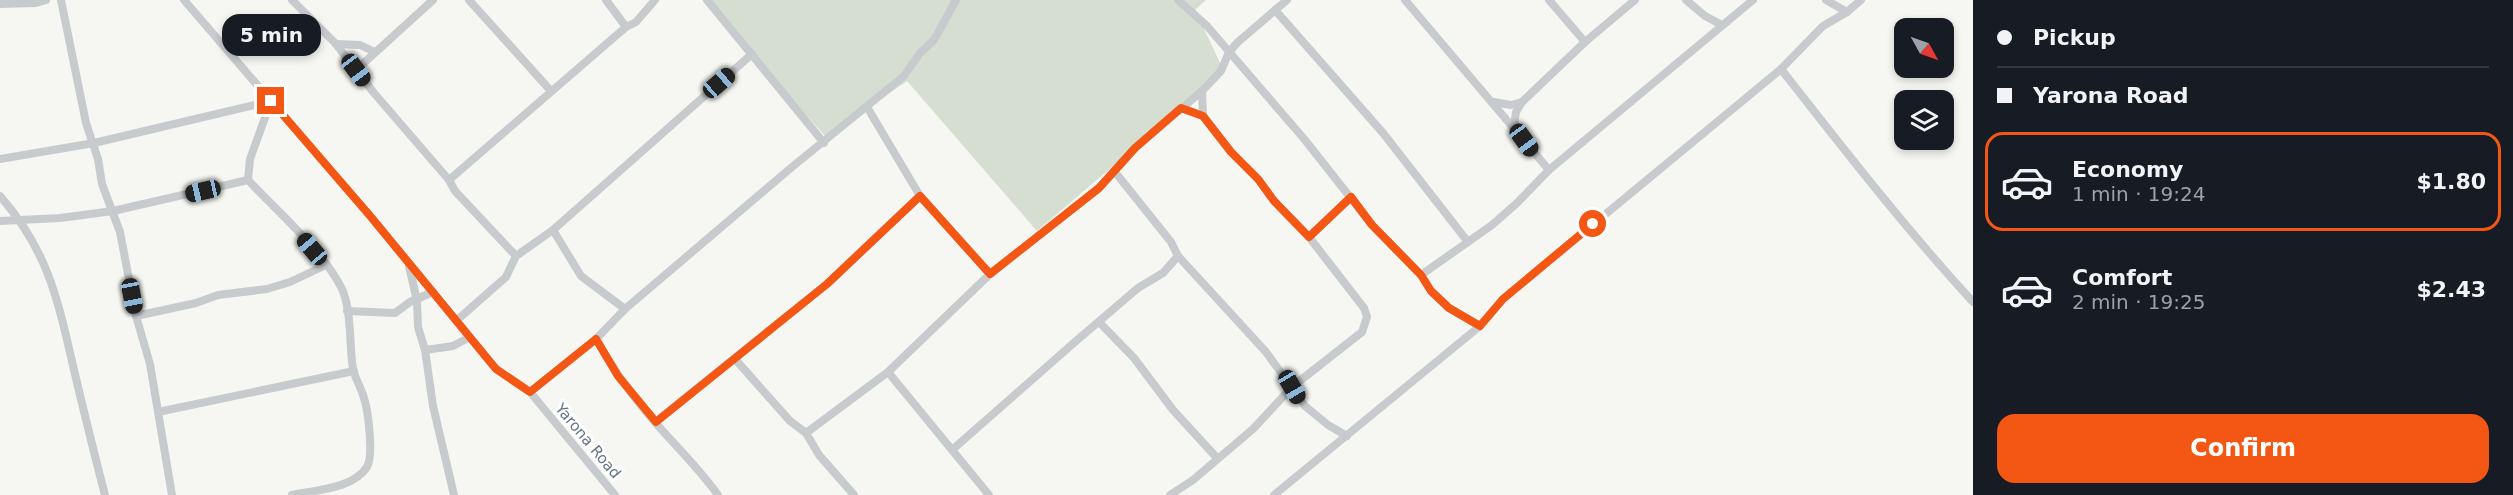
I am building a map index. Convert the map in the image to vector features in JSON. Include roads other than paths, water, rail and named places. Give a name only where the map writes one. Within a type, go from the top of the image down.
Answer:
[{"type":"street","points":[[0,4],[36,3],[46,0]]},
{"type":"street","points":[[61,0],[86,123],[94,143],[102,184],[120,232],[136,316],[150,364],[172,495]]},
{"type":"street","name":"Yarona Road","points":[[184,0],[371,217],[496,369],[530,392],[615,495]]},
{"type":"street","points":[[292,0],[336,44],[449,180],[455,191],[516,255]]},
{"type":"street","points":[[356,70],[433,0]]},
{"type":"street","points":[[469,0],[551,91]]},
{"type":"street","points":[[606,0],[626,27]]},
{"type":"street","points":[[449,180],[626,27],[636,22],[655,0]]},
{"type":"street","points":[[706,0],[824,143]]},
{"type":"street","points":[[530,392],[596,339],[625,309],[904,76],[920,53],[934,40],[956,0]]},
{"type":"street","points":[[1178,0],[1207,26],[1372,225],[1421,275],[1431,291],[1449,308],[1480,326]]},
{"type":"street","points":[[807,433],[888,372],[990,274],[1099,188],[1135,148],[1202,91],[1221,71],[1229,52],[1287,0]]},
{"type":"street","points":[[1405,0],[1549,170]]},
{"type":"street","points":[[1549,0],[1585,42]]},
{"type":"street","points":[[1514,126],[1516,112],[1522,102],[1585,42],[1635,0]]},
{"type":"street","points":[[1686,0],[1705,16],[1722,25]]},
{"type":"street","points":[[1421,275],[1517,203],[1549,170],[1752,0]]},
{"type":"street","points":[[1826,0],[1847,12]]},
{"type":"street","points":[[1274,495],[1480,326],[1503,299],[1781,69],[1823,26],[1847,12],[1861,0]]},
{"type":"street","points":[[1275,10],[1383,133],[1468,242]]},
{"type":"street","points":[[336,44],[360,45],[375,51]]},
{"type":"street","points":[[456,321],[506,277],[516,255],[553,230],[752,54]]},
{"type":"street","points":[[1781,69],[1938,264],[1973,302]]},
{"type":"street","points":[[1202,91],[1203,116]]},
{"type":"street","points":[[0,159],[94,143],[271,101]]},
{"type":"street","points":[[271,101],[250,159],[248,180],[326,265],[341,287],[347,311],[354,371],[364,396],[368,417],[370,454],[368,465],[349,482],[291,495]]},
{"type":"street","points":[[1492,102],[1511,105],[1522,102]]},
{"type":"street","points":[[867,107],[920,196],[990,274]]},
{"type":"street","points":[[1170,495],[1193,480],[1252,429],[1292,387],[1362,332],[1367,317],[1364,308],[1309,237],[1231,152],[1203,116],[1181,108]]},
{"type":"street","points":[[1115,172],[1171,242],[1178,256],[1266,352],[1298,398],[1317,417],[1347,436]]},
{"type":"street","points":[[0,220],[60,218],[113,211],[248,180]]},
{"type":"street","points":[[0,194],[19,218],[38,250],[54,287],[105,495]]},
{"type":"street","points":[[656,422],[827,284],[920,196]]},
{"type":"street","points":[[1309,237],[1351,197]]},
{"type":"street","points":[[553,230],[581,276],[625,309]]},
{"type":"street","points":[[952,450],[1138,288],[1163,273],[1178,256]]},
{"type":"street","points":[[409,264],[433,406],[454,495]]},
{"type":"street","points":[[136,316],[196,303],[218,295],[267,289],[290,282],[326,265]]},
{"type":"street","points":[[347,311],[395,312],[410,302],[417,301],[433,292]]},
{"type":"street","points":[[1099,322],[1134,358],[1173,410],[1217,458]]},
{"type":"street","points":[[425,350],[453,346],[470,338]]},
{"type":"street","points":[[596,339],[618,376],[700,470],[718,495]]},
{"type":"street","points":[[735,359],[790,421],[807,433],[819,455],[854,495]]},
{"type":"street","points":[[158,412],[354,371]]},
{"type":"street","points":[[888,372],[989,495]]}]
